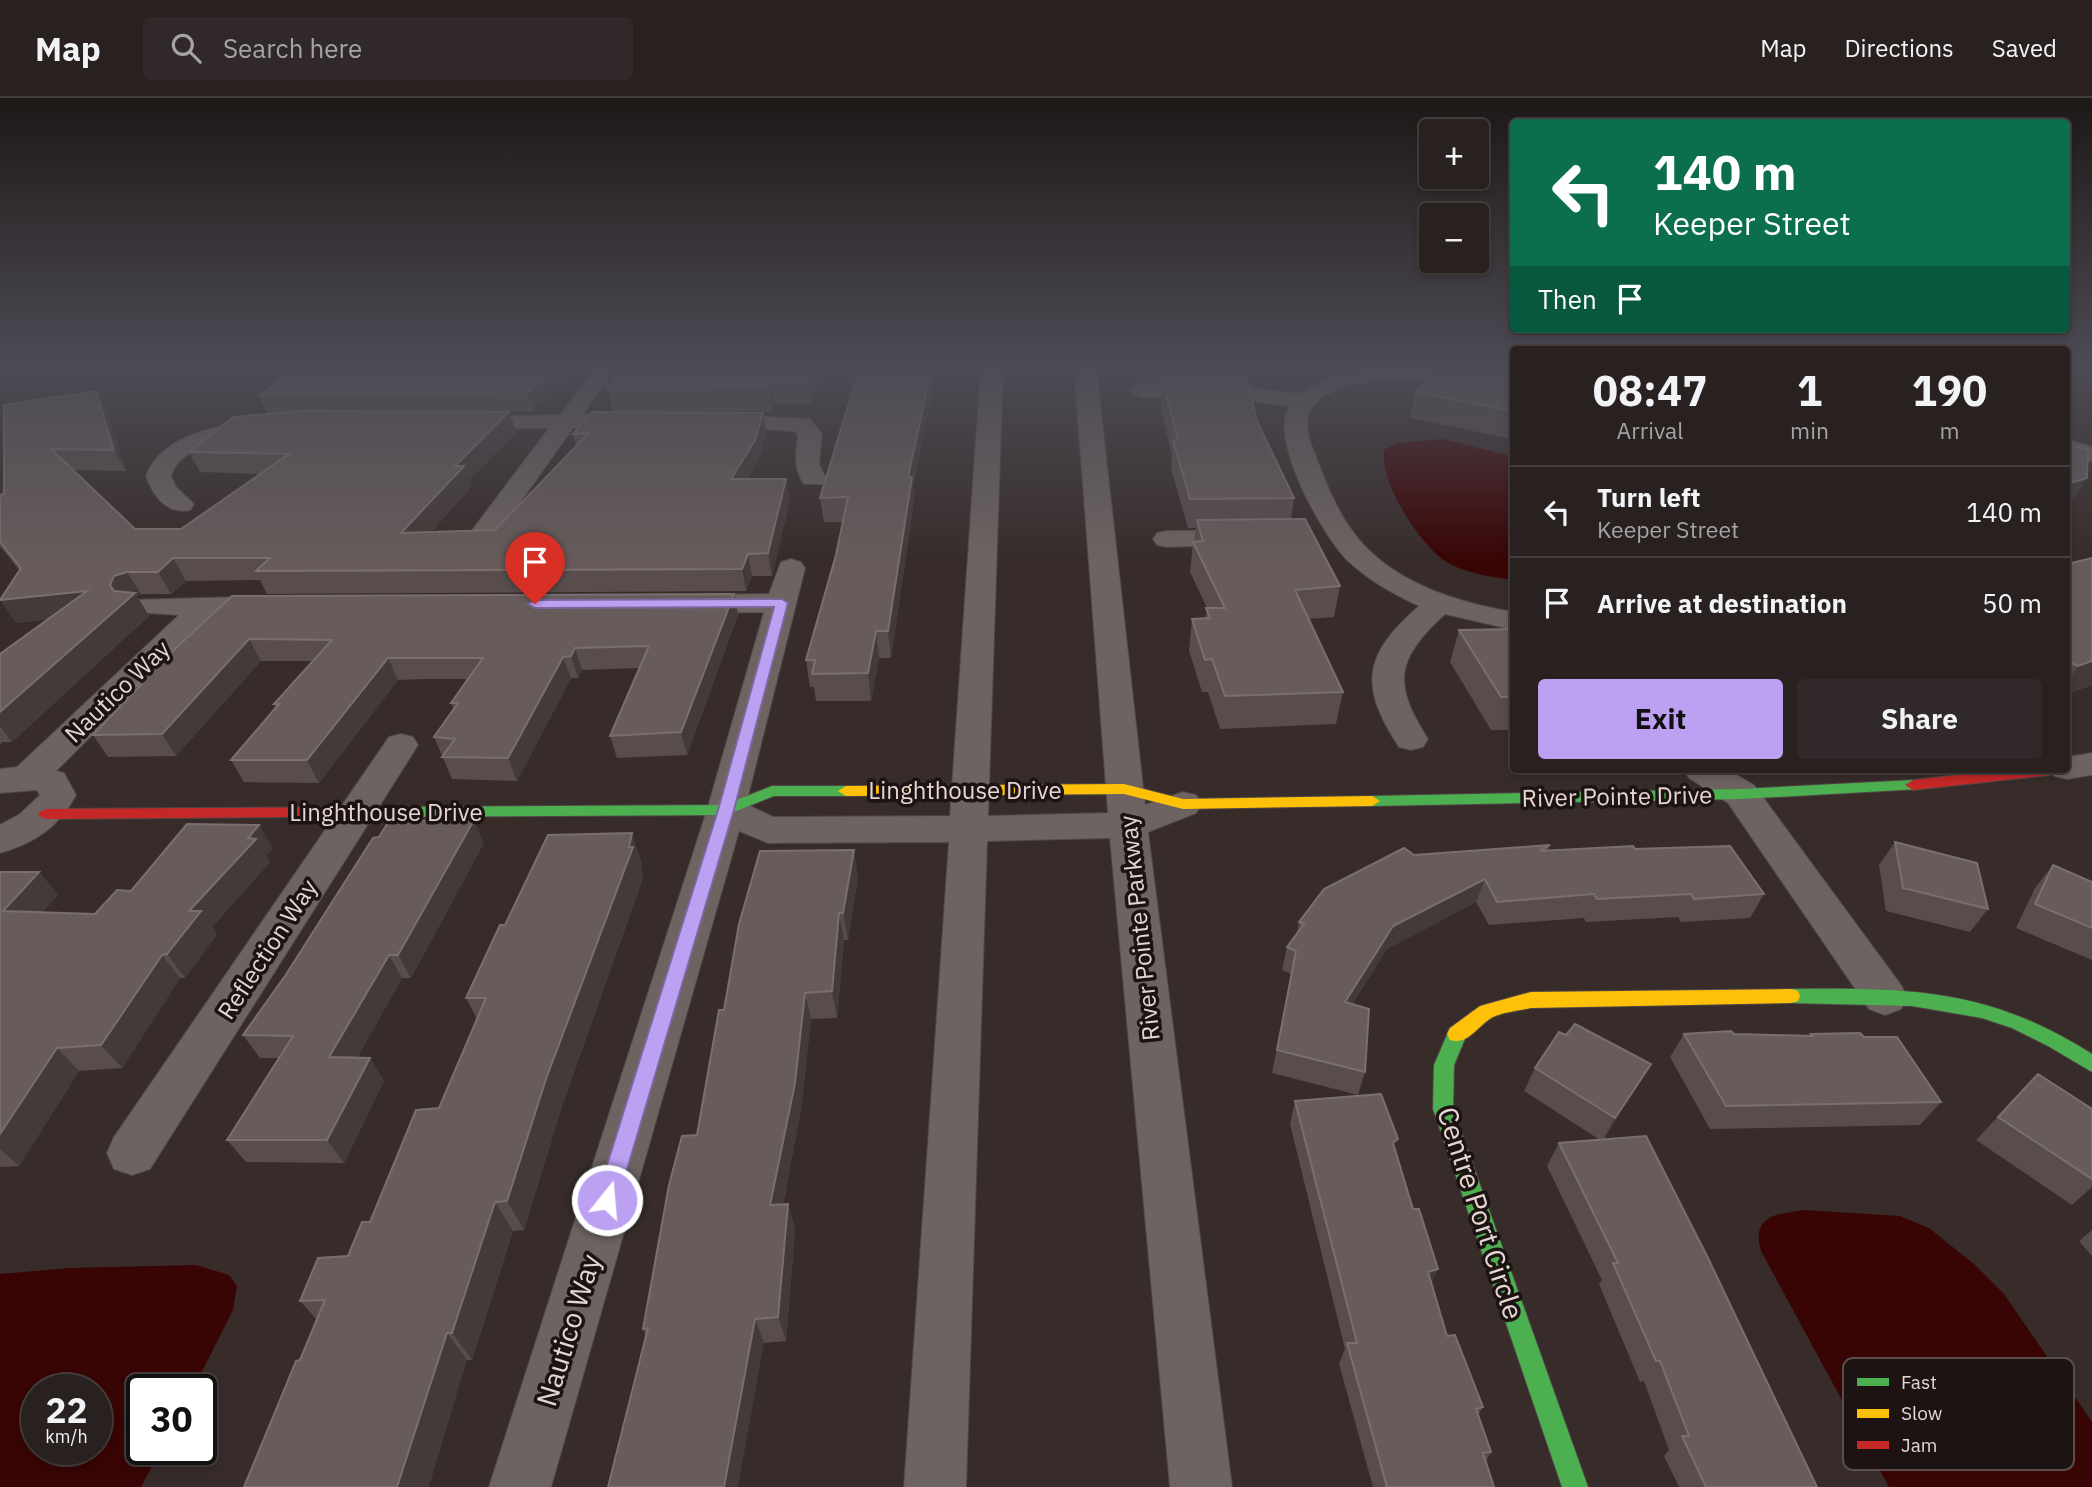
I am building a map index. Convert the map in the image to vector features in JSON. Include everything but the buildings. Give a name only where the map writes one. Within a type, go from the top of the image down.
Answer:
[{"type":"street","points":[[181,503],[163,489],[159,480],[161,466],[176,451],[227,432]]},
{"type":"street","points":[[487,529],[557,432]]},
{"type":"street","points":[[808,432],[807,464],[813,479]]},
{"type":"street","points":[[935,1487],[989,432]]},
{"type":"street","name":"River Pointe Parkway","points":[[1091,432],[1126,807],[1201,1487]]},
{"type":"street","points":[[1297,432],[1330,538],[1375,569],[1440,603],[1510,620]]},
{"type":"street","points":[[2070,447],[2092,455]]},
{"type":"street","points":[[1167,539],[1276,538]]},
{"type":"street","name":"Nautico Way","points":[[520,1487],[726,810],[786,585],[658,604]]},
{"type":"street","points":[[1411,739],[1394,715],[1385,691],[1385,673],[1392,653],[1440,603]]},
{"type":"street","points":[[141,606],[302,605]]},
{"type":"street","name":"Nautico Way","points":[[14,779],[206,606]]},
{"type":"street","name":"Reflection Way","points":[[132,1153],[401,745]]},
{"type":"street","points":[[2070,768],[2092,764]]},
{"type":"street","points":[[1712,773],[1742,782],[1885,997]]},
{"type":"street","name":"River Pointe Drive","points":[[969,809],[1126,807],[1742,782],[1878,789],[2023,773]]},
{"type":"street","points":[[0,840],[32,825],[46,814],[58,794],[57,787],[51,781],[14,779]]},
{"type":"street","name":"Linghthouse Drive","points":[[46,814],[726,810],[768,830],[969,809]]},
{"type":"street","name":"Centre Port Circle","points":[[1575,1487],[1443,1109],[1441,1073],[1448,1048],[1458,1032],[1487,1011],[1522,1001],[1679,995],[1885,997],[1944,1000],[2007,1015],[2046,1033],[2092,1064]]},
{"type":"shaded area","points":[[1443,439],[1510,456],[1510,579],[1450,564],[1427,545],[1405,513],[1388,479],[1384,450],[1397,443]]},
{"type":"shaded area","points":[[1805,1210],[1900,1216],[1929,1228],[1975,1265],[2004,1294],[2048,1358],[1843,1358],[1843,1402],[1761,1251],[1759,1239],[1763,1223],[1785,1213]]},
{"type":"shaded area","points":[[196,1265],[229,1275],[237,1286],[233,1310],[201,1374],[126,1374],[126,1465],[153,1465],[141,1487],[0,1487],[0,1274],[70,1268]]},
{"type":"shaded area","points":[[2074,1396],[2092,1422],[2092,1487],[1889,1487],[1880,1470],[2074,1470]]},
{"type":"traffic: fast","points":[[1372,801],[1741,794],[1913,785]]},
{"type":"traffic: fast","points":[[385,812],[726,810],[772,791],[846,791]]},
{"type":"traffic: fast","points":[[1791,996],[1912,998],[1983,1010],[2055,1040],[2092,1064]]},
{"type":"traffic: fast","points":[[1457,1034],[1444,1065],[1443,1109],[1575,1487]]},
{"type":"traffic: slow","points":[[846,791],[1124,789],[1183,804],[1372,801]]},
{"type":"traffic: slow","points":[[1457,1034],[1487,1011],[1531,1000],[1791,996]]},
{"type":"traffic: jam","points":[[1913,785],[2023,773]]},
{"type":"traffic: jam","points":[[45,814],[385,812]]},
{"type":"route","points":[[535,604],[782,603],[726,810],[607,1200]]}]
